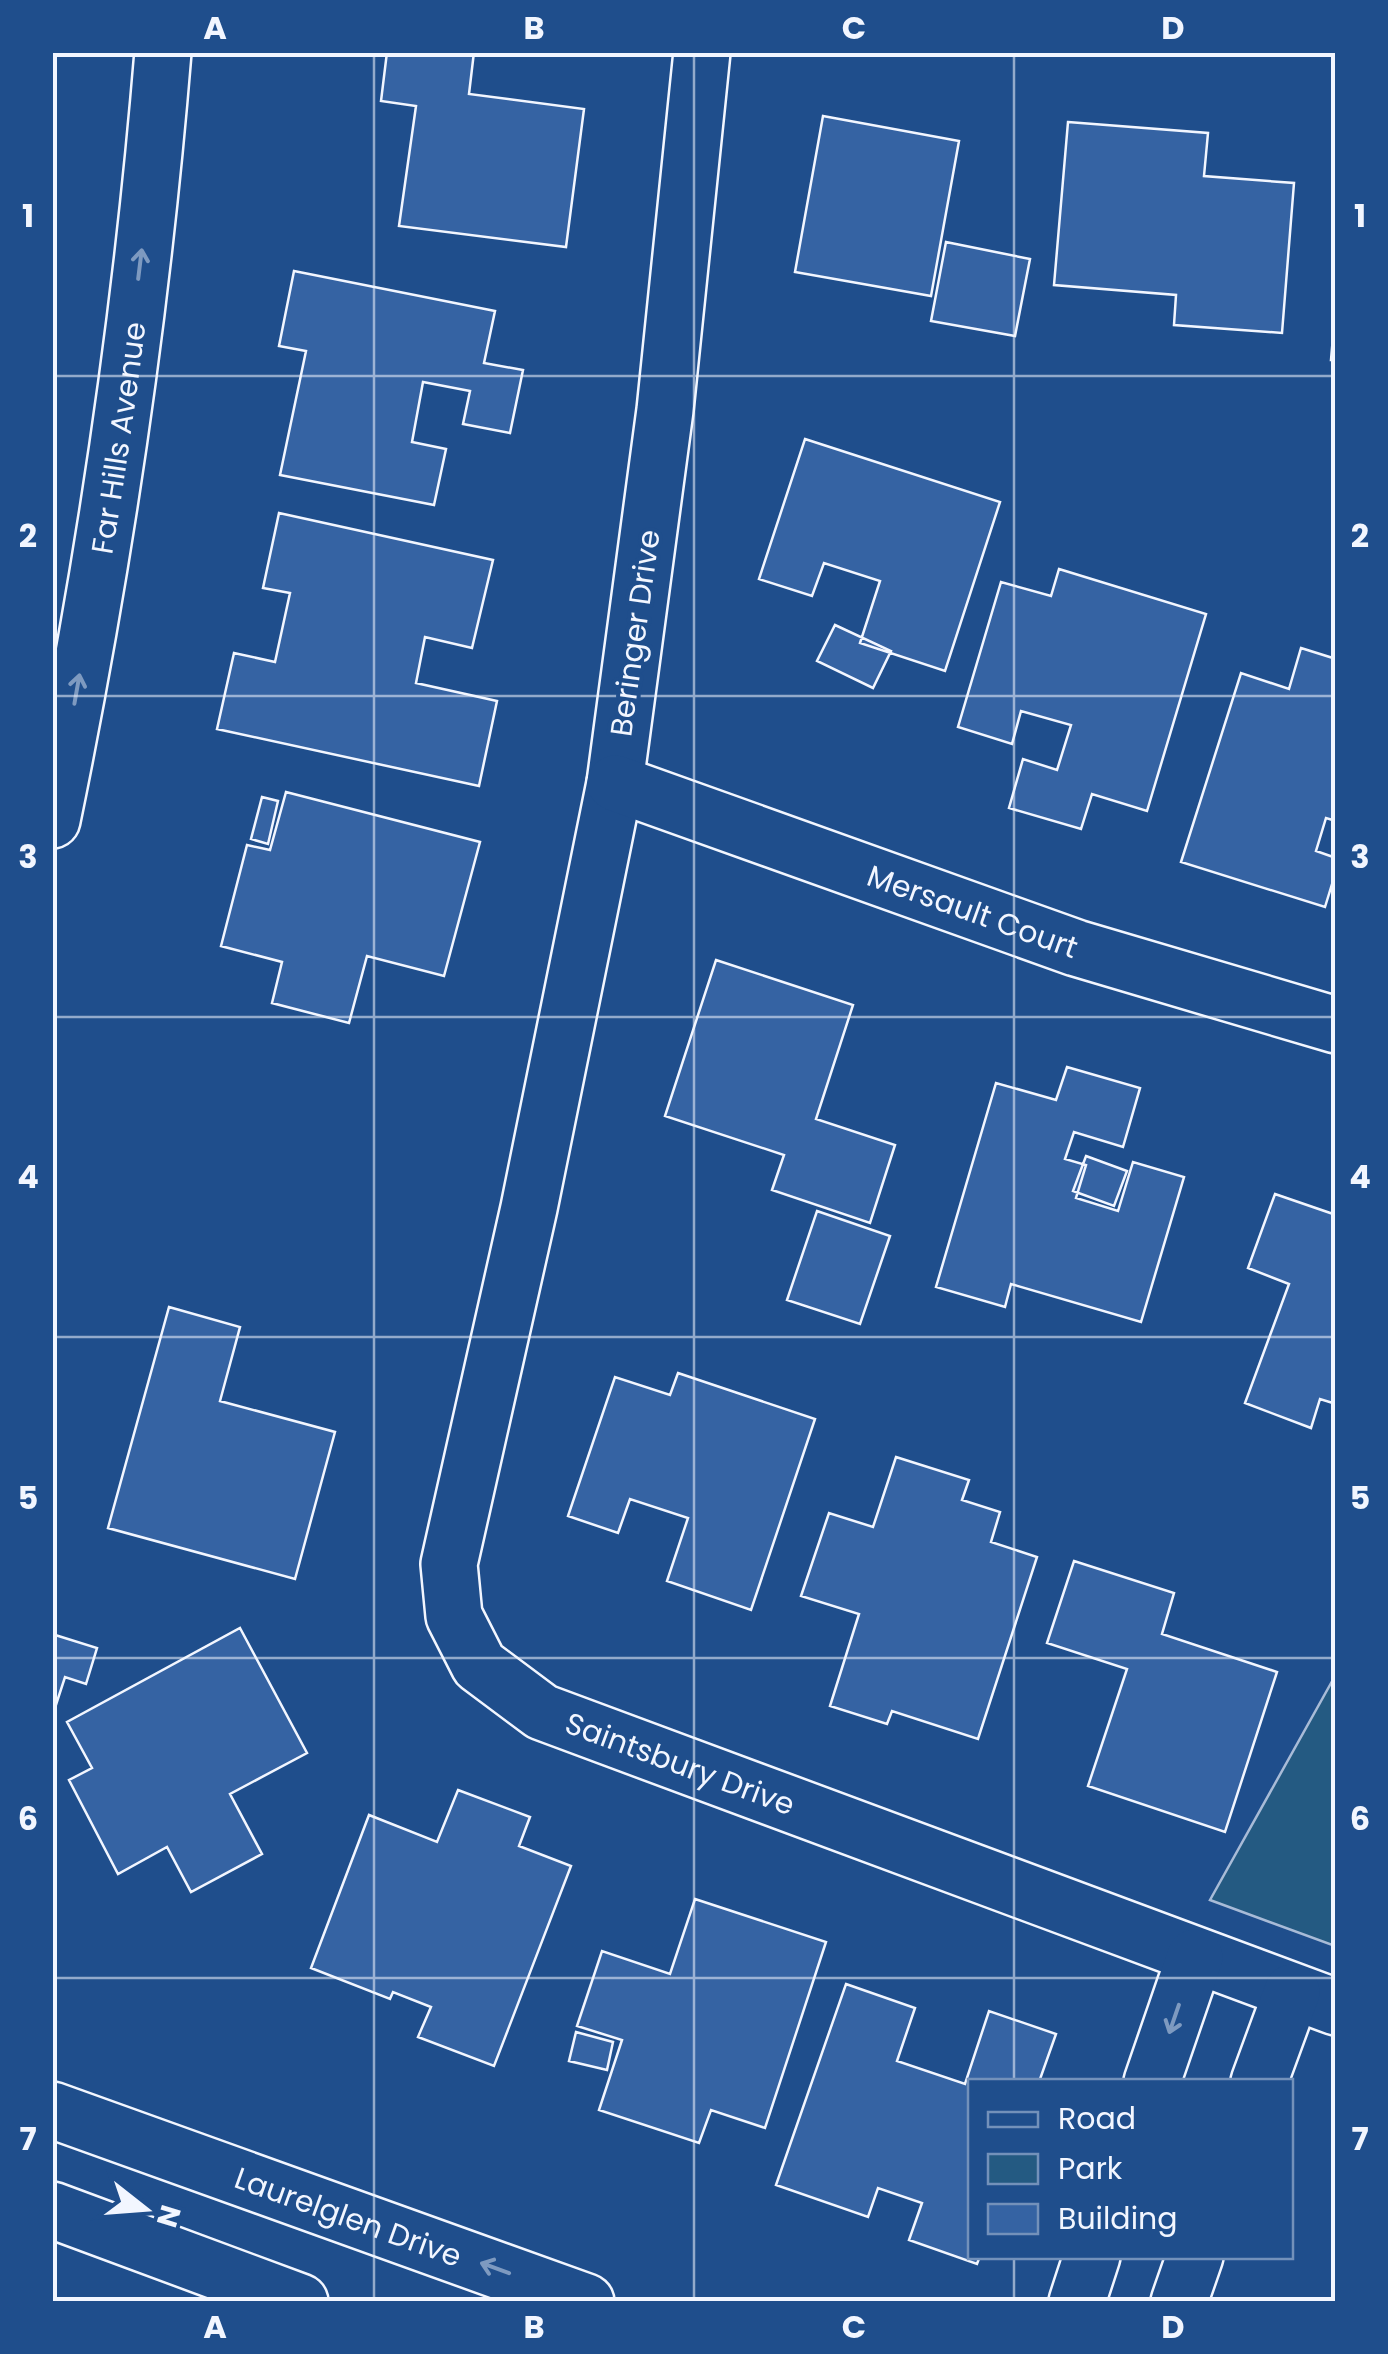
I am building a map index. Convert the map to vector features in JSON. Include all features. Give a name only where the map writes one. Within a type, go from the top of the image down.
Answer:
[{"type":"street","name":"Far Hills Avenue","points":[[52,820],[96,580],[127,374],[163,52]]},
{"type":"street","name":"Beringer Drive","points":[[528,1208],[615,783],[665,410],[702,52]]},
{"type":"street","name":"Mersault Court","points":[[615,783],[1076,948],[1336,1025]]},
{"type":"street","name":"Saintsbury Drive","points":[[528,1208],[449,1564],[454,1616],[479,1665],[542,1712],[1314,2000]]},
{"type":"street","points":[[1153,2079],[1195,1957]]},
{"type":"street","points":[[1262,2079],[1314,2000]]},
{"type":"street","name":"Laurelglen Drive","points":[[52,2110],[586,2302]]},
{"type":"street","points":[[52,2210],[300,2302]]},
{"type":"street","points":[[1077,2302],[1091,2259]]},
{"type":"street","points":[[1179,2302],[1195,2259]]},
{"type":"green space","points":[[1335,1676],[1335,1946],[1210,1900]]},
{"type":"building","points":[[387,52],[474,52],[469,94],[584,109],[566,247],[399,226],[416,106],[381,101]]},
{"type":"building","points":[[823,116],[959,141],[931,296],[795,272]]},
{"type":"building","points":[[1068,122],[1208,133],[1204,176],[1294,183],[1282,333],[1174,325],[1176,295],[1054,285]]},
{"type":"building","points":[[946,242],[1030,259],[1015,336],[931,321]]},
{"type":"building","points":[[294,271],[495,311],[484,363],[523,370],[510,433],[463,424],[470,391],[423,382],[412,442],[446,449],[434,505],[280,475],[306,351],[279,346]]},
{"type":"building","points":[[1336,302],[1336,360],[1331,360]]},
{"type":"building","points":[[805,439],[1000,502],[945,671],[860,643],[880,581],[824,563],[812,596],[759,579]]},
{"type":"building","points":[[279,513],[493,560],[472,648],[425,637],[416,683],[497,701],[479,786],[217,729],[234,653],[275,662],[290,593],[263,588]]},
{"type":"building","points":[[1059,569],[1206,614],[1147,811],[1092,794],[1081,829],[1009,808],[1023,759],[1057,770],[1071,725],[1021,711],[1012,744],[958,727],[1001,582],[1051,596]]},
{"type":"building","points":[[835,625],[891,651],[873,688],[817,661]]},
{"type":"building","points":[[1301,648],[1336,659],[1336,821],[1326,818],[1316,851],[1336,858],[1325,907],[1181,862],[1241,673],[1289,689]]},
{"type":"building","points":[[286,792],[480,842],[444,976],[367,956],[349,1023],[272,1003],[282,962],[221,946],[247,845],[270,850]]},
{"type":"building","points":[[262,797],[278,801],[268,844],[251,839]]},
{"type":"building","points":[[716,960],[853,1005],[816,1119],[895,1145],[870,1223],[772,1190],[784,1155],[665,1116]]},
{"type":"building","points":[[1067,1067],[1140,1088],[1123,1147],[1074,1132],[1065,1159],[1086,1165],[1076,1198],[1118,1211],[1133,1162],[1184,1177],[1141,1322],[1011,1284],[1005,1307],[936,1287],[996,1083],[1056,1100]]},
{"type":"building","points":[[1086,1156],[1127,1171],[1114,1206],[1073,1191]]},
{"type":"building","points":[[1275,1194],[1336,1215],[1336,1404],[1320,1399],[1311,1428],[1245,1403],[1289,1284],[1248,1268]]},
{"type":"building","points":[[817,1211],[890,1236],[860,1324],[787,1300]]},
{"type":"building","points":[[169,1307],[240,1327],[220,1401],[335,1432],[295,1579],[108,1528]]},
{"type":"building","points":[[678,1373],[815,1419],[751,1610],[667,1581],[688,1518],[630,1499],[618,1533],[568,1516],[615,1377],[670,1395]]},
{"type":"building","points":[[896,1457],[969,1480],[962,1500],[1000,1512],[991,1542],[1037,1557],[978,1739],[892,1711],[887,1724],[830,1706],[859,1614],[801,1596],[829,1513],[873,1527]]},
{"type":"building","points":[[1074,1561],[1174,1593],[1162,1634],[1277,1672],[1225,1832],[1088,1786],[1127,1669],[1047,1643]]},
{"type":"building","points":[[240,1628],[307,1753],[230,1794],[262,1854],[191,1892],[167,1847],[118,1874],[69,1780],[92,1768],[67,1722]]},
{"type":"building","points":[[52,1634],[97,1648],[86,1684],[65,1677],[52,1717]]},
{"type":"building","points":[[458,1790],[530,1817],[519,1846],[571,1866],[494,2066],[418,2037],[431,2007],[393,1992],[390,1999],[311,1968],[369,1815],[437,1842]]},
{"type":"building","points":[[695,1899],[826,1942],[765,2128],[711,2110],[699,2143],[599,2110],[622,2040],[577,2026],[602,1951],[670,1974]]},
{"type":"building","points":[[846,1984],[915,2008],[897,2061],[965,2084],[989,2011],[1056,2034],[1040,2079],[968,2079],[968,2259],[979,2259],[977,2264],[909,2240],[922,2203],[878,2188],[868,2217],[776,2185]]},
{"type":"building","points":[[576,2032],[613,2042],[607,2070],[569,2061]]}]
